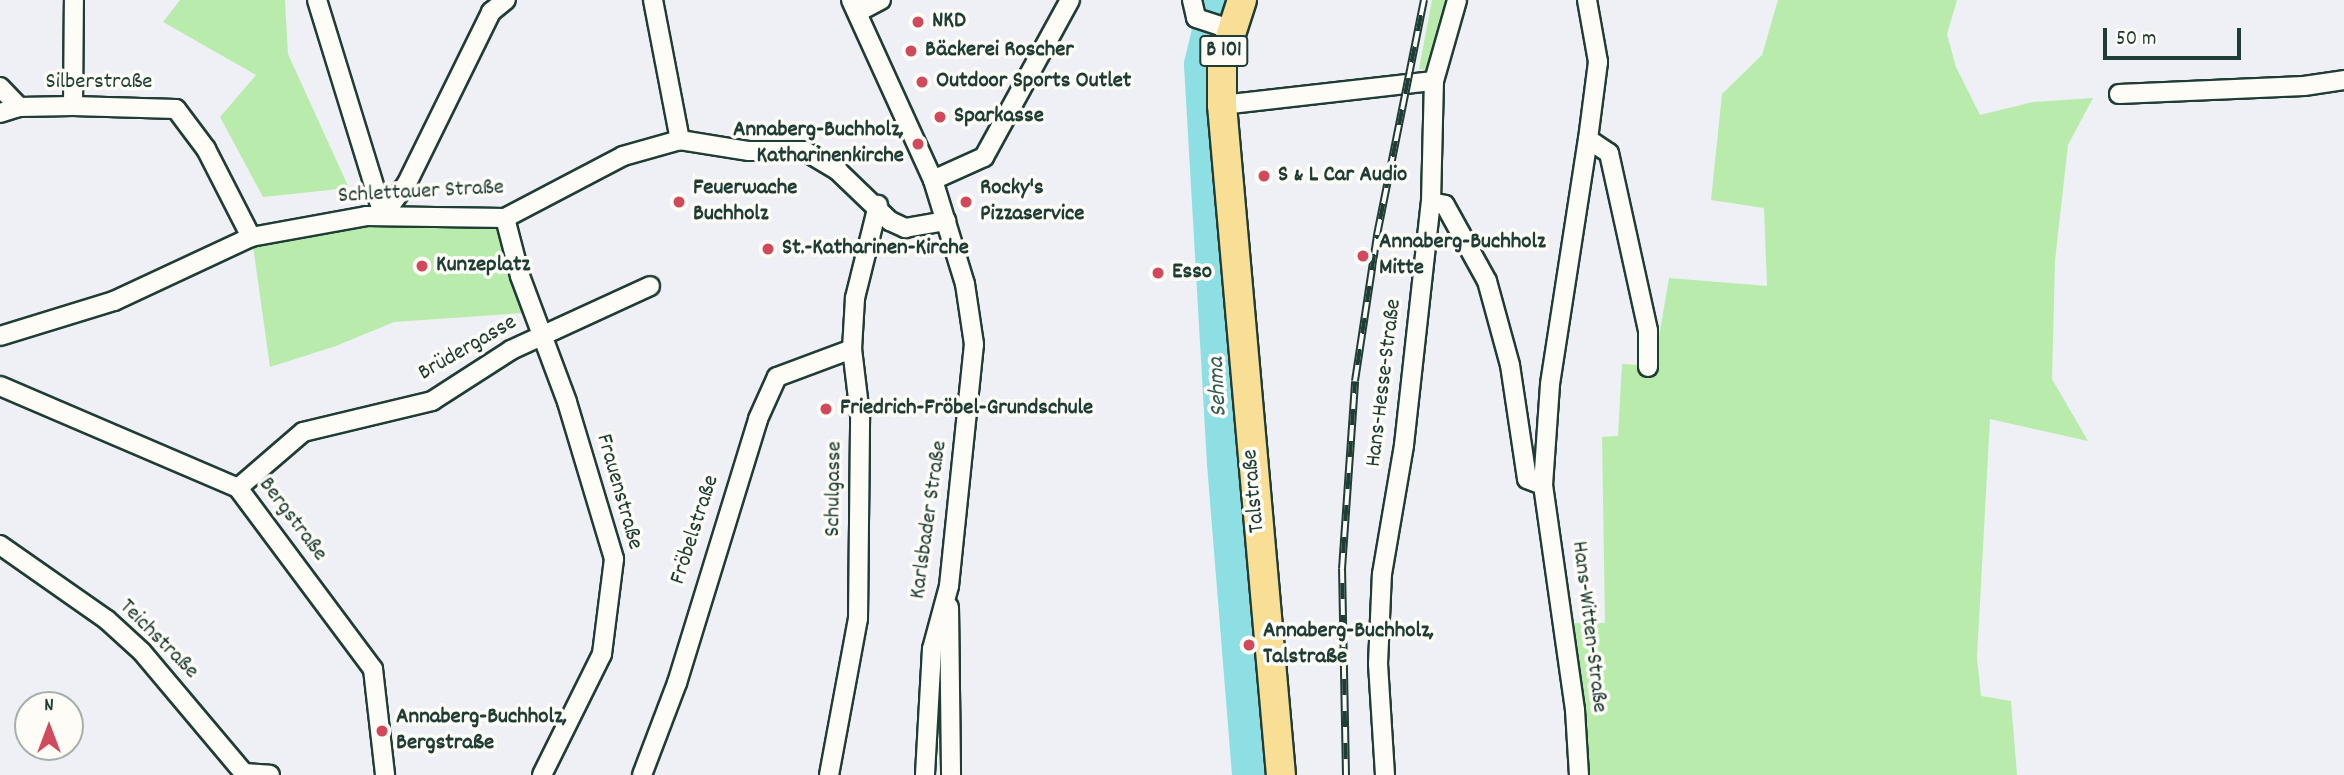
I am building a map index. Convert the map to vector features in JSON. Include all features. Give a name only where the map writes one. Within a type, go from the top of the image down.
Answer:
[{"type":"main road","name":"Talstraße","points":[[1242,0],[1223,27],[1222,105],[1281,775]]},
{"type":"street","points":[[73,106],[74,0]]},
{"type":"street","points":[[317,0],[383,215]]},
{"type":"street","points":[[383,215],[407,183],[491,12],[506,0]]},
{"type":"street","points":[[653,0],[680,140]]},
{"type":"street","points":[[855,6],[881,0]]},
{"type":"street","points":[[933,180],[984,157],[1069,0]]},
{"type":"street","points":[[1192,0],[1199,19],[1223,27]]},
{"type":"street","name":"Hans-Hesse-Straße","points":[[1385,775],[1378,664],[1382,574],[1404,445],[1432,202],[1434,82],[1457,0]]},
{"type":"street","name":"Hans-Witten-Straße","points":[[1578,775],[1575,710],[1543,485],[1550,384],[1598,62],[1587,0]]},
{"type":"street","name":"Karlsbader Straße","points":[[855,6],[933,180],[965,284],[974,345],[949,586],[932,649],[925,775]]},
{"type":"street","points":[[2119,93],[2304,86],[2344,80]]},
{"type":"street","points":[[1222,105],[1434,82]]},
{"type":"street","points":[[0,87],[19,107]]},
{"type":"street","name":"Silberstraße","points":[[0,113],[19,107],[176,109],[205,149],[251,237]]},
{"type":"street","points":[[1588,139],[1609,153],[1648,331],[1648,367]]},
{"type":"street","name":"Schlettauer Straße","points":[[0,337],[114,301],[251,237],[383,215],[505,218],[623,156],[680,140],[749,151],[805,151],[838,171],[878,205],[890,221],[905,228],[946,221]]},
{"type":"street","points":[[1432,202],[1445,205],[1487,281],[1510,365],[1527,479],[1543,485]]},
{"type":"street","name":"Schulgasse","points":[[828,775],[858,619],[860,415],[852,349],[855,298],[878,205]]},
{"type":"street","name":"Frauenstraße","points":[[505,218],[541,336],[571,415],[614,559],[602,654],[542,775]]},
{"type":"street","name":"Brüdergasse","points":[[238,488],[303,432],[432,401],[541,336],[650,286]]},
{"type":"street","name":"Fröbelstraße","points":[[642,775],[677,683],[758,419],[777,377],[852,349]]},
{"type":"street","name":"Bergstraße","points":[[0,386],[238,488],[373,669],[385,775]]},
{"type":"street","name":"Teichstraße","points":[[0,545],[107,620],[142,652],[244,773],[270,775]]},
{"type":"street","points":[[949,586],[951,775]]},
{"type":"green space","points":[[180,0],[285,0],[288,54],[349,188],[263,197],[220,117],[256,75],[163,22]]},
{"type":"green space","points":[[1432,0],[1447,0],[1428,70],[1419,69]]},
{"type":"green space","points":[[1778,0],[1957,0],[1947,34],[1956,67],[1980,115],[2033,102],[2093,98],[2068,145],[2055,261],[2052,379],[2088,441],[1990,419],[1977,658],[1981,696],[2011,701],[2017,775],[1586,775],[1572,623],[1605,623],[1602,437],[1618,436],[1622,364],[1654,366],[1669,278],[1767,286],[1764,208],[1711,200],[1722,94],[1762,55]]},
{"type":"green space","points":[[384,220],[494,223],[523,313],[394,322],[336,346],[270,367],[253,246]]},
{"type":"waterway","name":"Sehma","points":[[1215,0],[1200,64],[1223,463],[1248,775]]},
{"type":"railway","points":[[1346,775],[1342,569],[1355,381],[1377,235],[1424,0]]},
{"type":"place","name":"NKD","points":[[918,22]]},
{"type":"place","name":"Bäckerei Roscher","points":[[911,51]]},
{"type":"place","name":"Outdoor Sports Outlet","points":[[922,82]]},
{"type":"place","name":"Sparkasse","points":[[940,117]]},
{"type":"place","name":"Annaberg-Buchholz, Katharinenkirche","points":[[918,144]]},
{"type":"place","name":"S & L Car Audio","points":[[1264,176]]},
{"type":"place","name":"Feuerwache Buchholz","points":[[679,202]]},
{"type":"place","name":"Rocky's Pizzaservice","points":[[966,202]]},
{"type":"place","name":"St.-Katharinen-Kirche","points":[[768,249]]},
{"type":"place","name":"Annaberg-Buchholz Mitte","points":[[1363,256]]},
{"type":"place","name":"Kunzeplatz","points":[[422,266]]},
{"type":"place","name":"Esso","points":[[1158,273]]},
{"type":"place","name":"Friedrich-Fröbel-Grundschule","points":[[826,409]]},
{"type":"place","name":"Annaberg-Buchholz, Talstraße","points":[[1249,645]]},
{"type":"place","name":"Annaberg-Buchholz, Bergstraße","points":[[382,731]]}]
